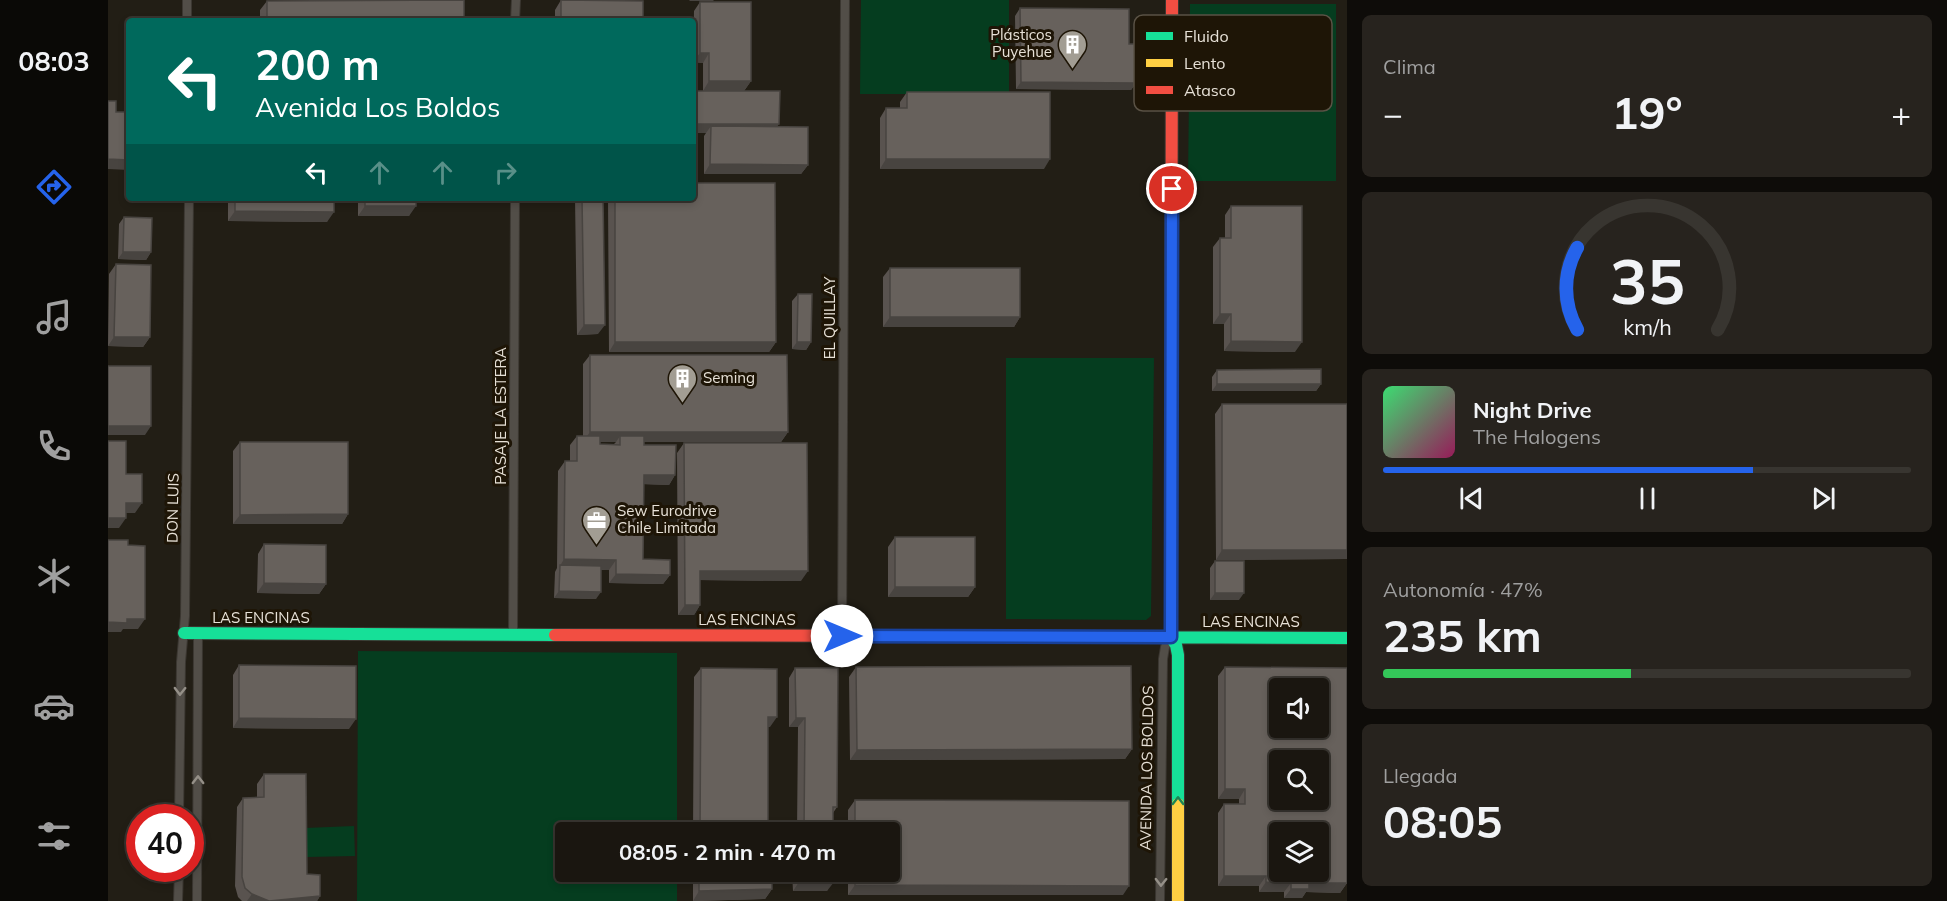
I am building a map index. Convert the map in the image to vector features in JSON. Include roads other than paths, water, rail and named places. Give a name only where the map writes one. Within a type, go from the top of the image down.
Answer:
[{"type":"street","points":[[187,0],[187,18]]},
{"type":"street","points":[[515,18],[516,0]]},
{"type":"street","name":"EL QUILLAY","points":[[842,636],[845,0]]},
{"type":"street","name":"AVENIDA LOS BOLDOS","points":[[1172,0],[1172,15]]},
{"type":"street","name":"AVENIDA LOS BOLDOS","points":[[1160,901],[1163,659],[1165,647],[1171,637],[1172,111]]},
{"type":"street","name":"DON LUIS","points":[[179,804],[181,662],[185,616],[189,201]]},
{"type":"street","name":"PASAJE LA ESTERA","points":[[513,634],[515,201]]},
{"type":"street","name":"LAS ENCINAS","points":[[184,633],[1347,638]]},
{"type":"street","points":[[197,901],[198,633]]},
{"type":"street","name":"AVENIDA LOS BOLDOS","points":[[1171,637],[1178,655],[1178,901]]},
{"type":"street","points":[[178,901],[179,882]]},
{"type":"place","name":"Plásticos Puyehue","points":[[1073,70]]},
{"type":"place","name":"Seming","points":[[682,404]]},
{"type":"place","name":"Sew Eurodrive Chile Limitada","points":[[596,546]]}]
